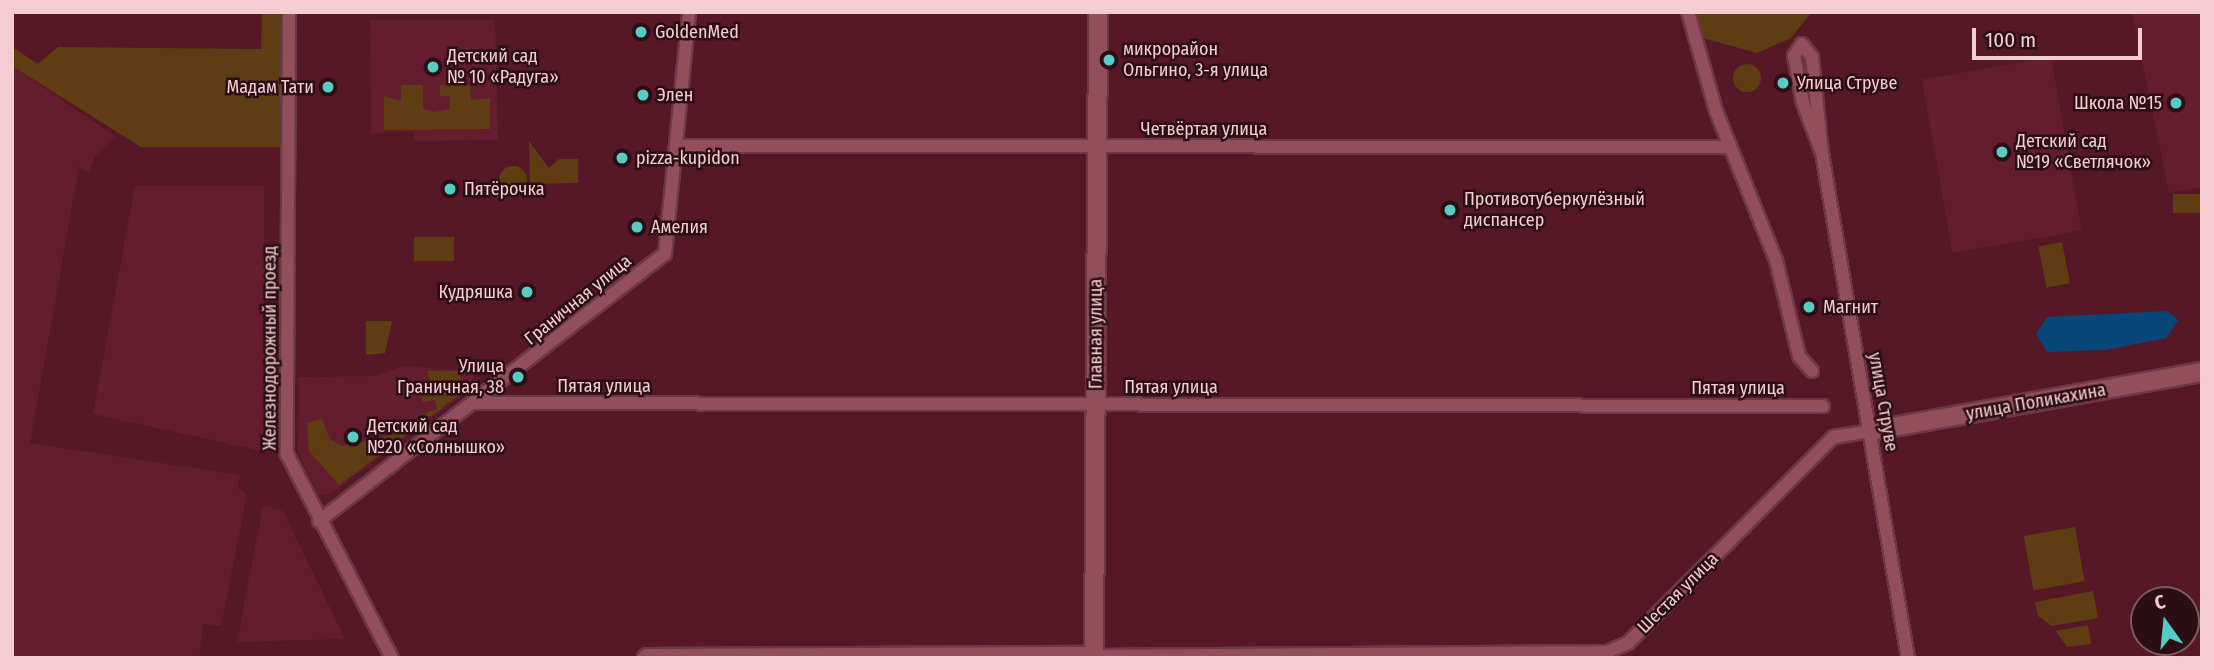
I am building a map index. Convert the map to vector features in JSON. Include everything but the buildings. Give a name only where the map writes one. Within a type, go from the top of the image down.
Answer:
[{"type":"street","name":"Железнодорожный проезд","points":[[289,12],[289,464],[392,658]]},
{"type":"street","name":"Граничная улица","points":[[318,521],[476,403],[664,254],[689,12]]},
{"type":"street","name":"Главная улица","points":[[1094,656],[1098,12]]},
{"type":"street","points":[[1688,12],[1730,147],[1776,260],[1799,356],[1812,371]]},
{"type":"street","name":"улица Струве","points":[[1822,153],[1801,95],[1794,56],[1802,44],[1812,57],[1822,153],[1908,658]]},
{"type":"street","name":"Четвёртая улица","points":[[677,146],[1730,147]]},
{"type":"street","name":"улица Поликахина","points":[[1870,431],[2202,372]]},
{"type":"street","name":"Пятая улица","points":[[476,403],[1823,406]]},
{"type":"street","name":"Шестая улица","points":[[647,658],[1607,652],[1628,643],[1833,437],[1870,431]]},
{"type":"shaded area","points":[[262,12],[283,12],[281,147],[141,147],[12,66],[12,47],[38,64],[58,47],[261,49]]},
{"type":"shaded area","points":[[1696,12],[1812,12],[1791,38],[1757,53],[1703,38]]},
{"type":"shaded area","name":"Школа №15","points":[[2132,12],[2202,12],[2202,187],[2169,193]]},
{"type":"shaded area","name":"Детский сад № 10 «Радуга»","points":[[370,20],[495,20],[498,140],[414,141],[413,132],[371,133]]},
{"type":"shaded area","name":"Детский сад №19 «Светлячок»","points":[[2051,57],[2082,230],[1953,253],[1922,80]]},
{"type":"shaded area","points":[[1747,64],[1757,68],[1761,78],[1757,88],[1747,92],[1737,88],[1733,78],[1737,68]]},
{"type":"shaded area","points":[[12,66],[115,136],[94,157],[89,173],[79,167],[30,443],[240,475],[238,488],[247,495],[221,626],[203,624],[199,658],[12,658]]},
{"type":"shaded area","points":[[401,85],[423,85],[423,109],[434,112],[450,109],[450,96],[440,96],[440,85],[470,85],[471,100],[490,98],[490,129],[384,130],[384,96],[401,101]]},
{"type":"shaded area","points":[[529,141],[549,168],[559,159],[578,159],[578,183],[530,184]]},
{"type":"shaded area","points":[[513,166],[523,170],[527,180],[523,190],[513,194],[503,190],[499,180],[503,170]]},
{"type":"shaded area","points":[[135,186],[264,186],[266,452],[93,414]]},
{"type":"shaded area","points":[[2173,194],[2202,194],[2202,213],[2173,213]]},
{"type":"shaded area","points":[[414,237],[454,237],[454,261],[414,261]]},
{"type":"shaded area","points":[[2062,242],[2070,283],[2046,288],[2038,247]]},
{"type":"shaded area","points":[[366,321],[392,321],[385,353],[366,355]]},
{"type":"shaded area","name":"Детский сад №20 «Солнышко»","points":[[404,366],[472,371],[476,385],[330,494],[318,495],[298,453],[299,377],[373,376]]},
{"type":"shaded area","points":[[427,371],[471,371],[460,375],[462,384],[475,383],[427,419],[425,413],[437,409],[435,400],[423,402],[418,387],[430,383]]},
{"type":"shaded area","points":[[322,419],[330,439],[342,446],[413,430],[339,485],[309,451],[307,423]]},
{"type":"shaded area","points":[[263,506],[283,511],[345,639],[237,642]]},
{"type":"shaded area","points":[[2075,527],[2085,581],[2033,590],[2024,536]]},
{"type":"shaded area","points":[[2093,591],[2098,618],[2052,626],[2038,616],[2035,602]]},
{"type":"shaded area","points":[[2088,625],[2091,644],[2067,647],[2056,631]]},
{"type":"water","points":[[2167,311],[2178,320],[2166,338],[2105,350],[2047,352],[2036,334],[2047,317]]},
{"type":"place","name":"GoldenMed","points":[[641,32]]},
{"type":"place","name":"микрорайон Ольгино, 3-я улица","points":[[1109,60]]},
{"type":"place","name":"Детский сад № 10 «Радуга»","points":[[433,67]]},
{"type":"place","name":"Улица Струве","points":[[1783,83]]},
{"type":"place","name":"Мадам Тати","points":[[328,87]]},
{"type":"place","name":"Элен","points":[[643,95]]},
{"type":"place","name":"Школа №15","points":[[2176,103]]},
{"type":"place","name":"Детский сад №19 «Светлячок»","points":[[2002,152]]},
{"type":"place","name":"pizza-kupidon","points":[[622,158]]},
{"type":"place","name":"Пятёрочка","points":[[450,189]]},
{"type":"place","name":"Противотуберкулёзный диспансер","points":[[1450,210]]},
{"type":"place","name":"Амелия","points":[[637,227]]},
{"type":"place","name":"Кудряшка","points":[[527,292]]},
{"type":"place","name":"Магнит","points":[[1809,307]]},
{"type":"place","name":"Улица Граничная, 38","points":[[518,377]]},
{"type":"place","name":"Детский сад №20 «Солнышко»","points":[[353,437]]}]
